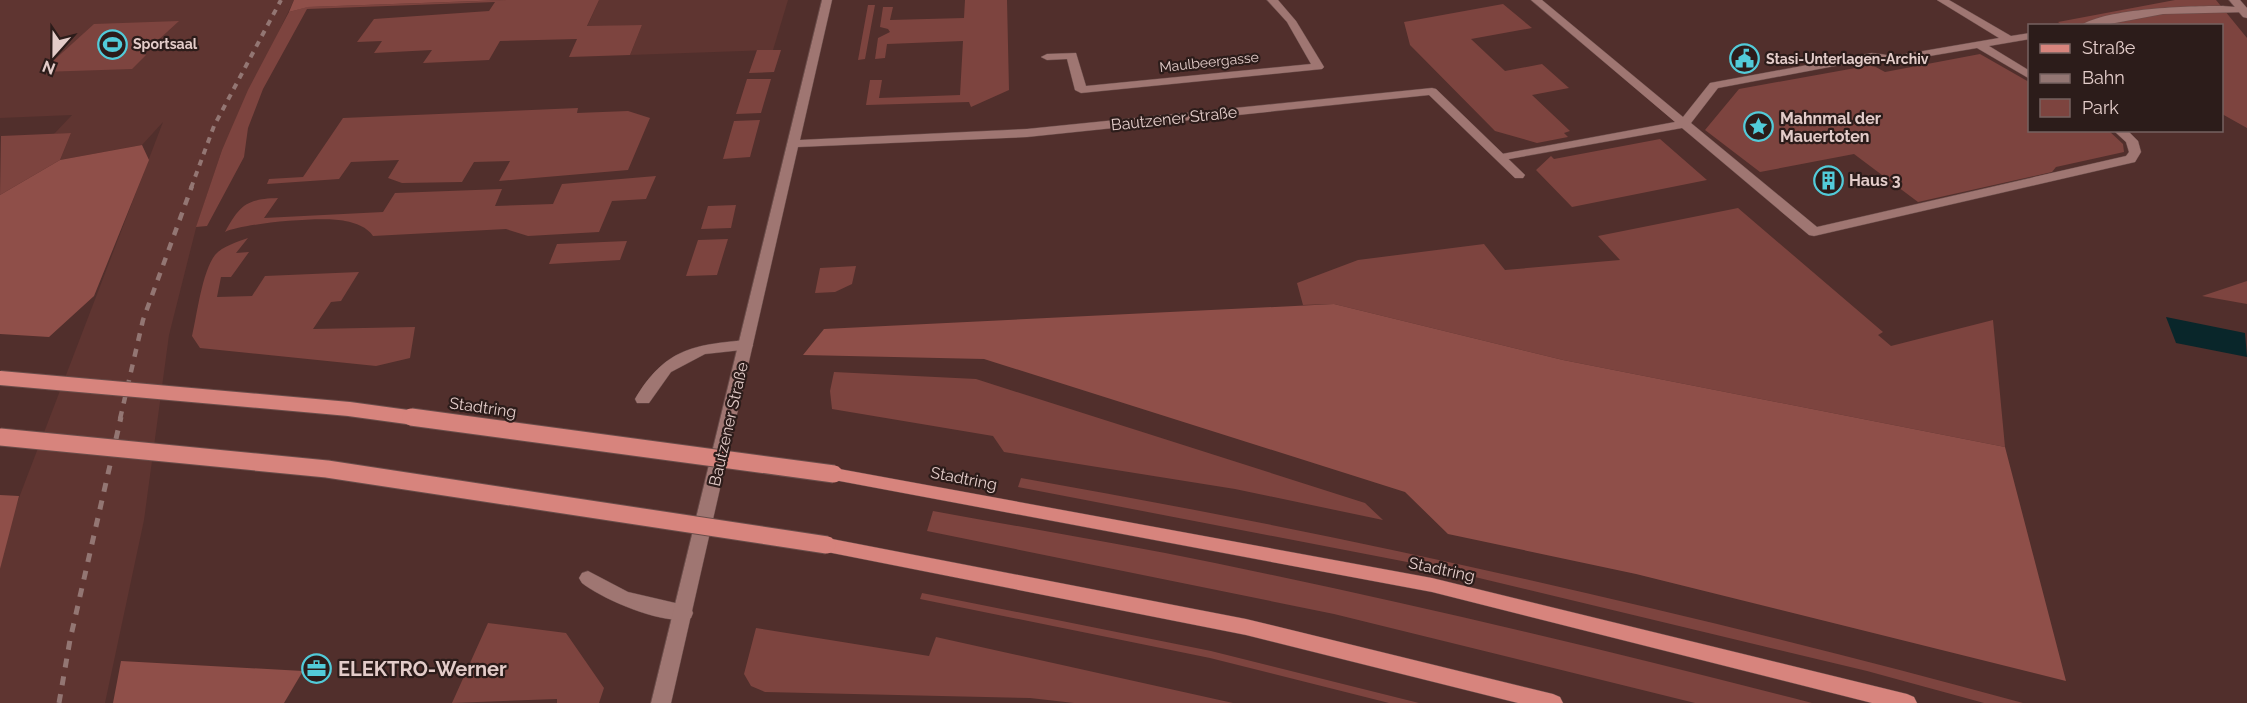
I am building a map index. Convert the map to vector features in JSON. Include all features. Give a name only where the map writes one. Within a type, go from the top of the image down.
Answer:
[{"type":"main road","name":"Stadtring","points":[[0,378],[349,409],[834,474],[1432,585],[1907,703]]},
{"type":"main road","points":[[0,437],[327,469],[827,544],[1246,627],[1553,703]]},
{"type":"street","name":"Bautzener Straße","points":[[661,703],[827,0]]},
{"type":"street","name":"Maulbeergasse","points":[[1047,57],[1072,55],[1081,90],[1318,67],[1291,21],[1272,0]]},
{"type":"street","points":[[1536,0],[1814,232],[2131,159],[2135,152],[2132,141],[2121,132]]},
{"type":"street","points":[[1942,0],[2008,39]]},
{"type":"street","points":[[2234,0],[2245,13]]},
{"type":"street","points":[[2092,24],[2108,19],[2186,8],[2245,13]]},
{"type":"street","points":[[1502,158],[1684,124],[1714,85],[1872,56],[1894,59],[2028,36]]},
{"type":"street","points":[[1978,44],[2028,75]]},
{"type":"street","name":"Bautzener Straße","points":[[794,144],[1027,133],[1432,91],[1519,175]]},
{"type":"street","points":[[643,399],[666,368],[702,349],[746,345]]},
{"type":"street","points":[[588,578],[604,592],[633,603],[684,613]]},
{"type":"shaded area","points":[[0,0],[294,0],[222,150],[196,228],[169,335],[144,520],[105,703],[0,703],[0,569],[12,516],[163,122],[142,145],[60,160],[71,133],[54,134],[72,115],[0,118]]},
{"type":"shaded area","points":[[294,0],[506,0],[308,7],[289,12]]},
{"type":"shaded area","points":[[599,0],[788,0],[773,50],[630,55],[642,25],[587,27]]},
{"type":"shaded area","points":[[142,145],[149,160],[94,296],[49,337],[0,334],[0,195],[60,160]]},
{"type":"shaded area","points":[[1334,304],[1563,360],[2005,447],[2066,681],[1636,574],[1448,534],[1405,492],[984,359],[803,355],[824,329]]},
{"type":"shaded area","points":[[0,495],[19,496],[0,569]]},
{"type":"shaded area","points":[[121,661],[303,671],[284,703],[113,703]]},
{"type":"green space","points":[[506,0],[599,0],[587,26],[642,25],[630,55],[569,57],[577,39],[500,41],[489,60],[423,63],[432,50],[374,53],[382,41],[357,42],[374,19],[489,11],[495,2],[307,9],[263,89],[248,128],[244,157],[207,226],[196,227],[222,150],[248,90],[289,12],[307,7]]},
{"type":"green space","points":[[965,0],[1007,0],[1009,90],[971,107],[969,102],[866,105],[870,80],[882,80],[879,98],[960,95],[963,41],[887,44],[885,58],[875,59],[878,38],[890,32],[880,27],[883,7],[893,7],[890,20],[964,18]]},
{"type":"green space","points":[[2175,0],[2216,0],[2247,38],[2247,128],[2223,115],[2223,24],[2060,24],[2058,22]]},
{"type":"green space","points":[[1503,4],[1532,28],[1471,39],[1505,71],[1542,64],[1569,88],[1532,95],[1570,131],[1564,133],[1568,137],[1537,143],[1495,131],[1410,45],[1404,22]]},
{"type":"green space","points":[[868,5],[875,5],[865,59],[858,60]]},
{"type":"green space","name":"Sportsaal","points":[[179,21],[143,54],[146,55],[132,69],[41,72],[94,24]]},
{"type":"green space","points":[[757,50],[781,50],[774,72],[749,73]]},
{"type":"green space","points":[[1980,54],[2028,81],[2028,132],[2110,132],[2123,144],[2124,152],[2056,167],[2052,172],[1918,202],[1854,154],[1760,172],[1705,130],[1739,89],[1872,65],[1885,72]]},
{"type":"green space","points":[[747,79],[771,79],[761,113],[736,114]]},
{"type":"green space","points":[[578,108],[577,113],[628,111],[650,118],[628,170],[499,181],[510,161],[474,162],[462,182],[402,183],[388,178],[399,160],[351,162],[339,179],[267,184],[269,179],[303,177],[343,118]]},
{"type":"green space","points":[[760,120],[750,157],[723,159],[734,121]]},
{"type":"green space","points":[[71,133],[60,160],[0,195],[1,136]]},
{"type":"green space","points":[[1660,139],[1707,180],[1572,207],[1536,170],[1551,156],[1554,159]]},
{"type":"green space","points":[[656,176],[646,199],[612,201],[599,232],[528,236],[506,229],[373,236],[364,228],[353,223],[320,219],[266,223],[225,232],[235,215],[245,205],[258,200],[278,198],[264,218],[383,212],[395,193],[502,189],[495,206],[553,204],[562,184]]},
{"type":"green space","points":[[736,205],[731,228],[701,229],[708,206]]},
{"type":"green space","points":[[1738,208],[1883,332],[1878,335],[1891,346],[1993,320],[2005,447],[1563,360],[1334,304],[1303,305],[1297,283],[1358,260],[1484,244],[1505,270],[1620,260],[1598,236]]},
{"type":"green space","points":[[248,238],[236,253],[249,252],[231,277],[221,277],[217,297],[252,296],[265,276],[359,272],[341,301],[331,302],[313,329],[415,327],[410,358],[376,366],[200,348],[192,336],[203,283],[210,262],[222,249]]},
{"type":"green space","points":[[728,239],[717,275],[686,276],[698,240]]},
{"type":"green space","points":[[627,241],[620,260],[549,264],[557,244]]},
{"type":"green space","points":[[856,266],[852,284],[835,292],[815,293],[820,268]]},
{"type":"green space","points":[[2247,281],[2247,304],[2202,296]]},
{"type":"green space","points":[[834,372],[976,379],[1365,503],[1383,520],[1235,489],[1004,452],[993,436],[832,409],[830,391]]},
{"type":"green space","points":[[1021,478],[1273,525],[1525,579],[1775,638],[2023,703],[1984,703],[1867,671],[1433,567],[1018,487]]},
{"type":"green space","points":[[933,511],[1180,556],[1365,595],[1589,647],[1812,703],[1695,703],[1334,614],[927,531]]},
{"type":"green space","points":[[922,593],[1211,651],[1419,703],[1389,703],[1210,658],[920,599]]},
{"type":"green space","points":[[488,623],[566,633],[604,688],[599,703],[557,703],[557,699],[452,703]]},
{"type":"green space","points":[[756,628],[929,656],[936,637],[1233,703],[1074,703],[1030,698],[765,692],[751,686],[744,674]]},
{"type":"water","points":[[2166,317],[2245,333],[2247,357],[2176,343]]},
{"type":"railway","points":[[191,188],[214,126],[281,0]]},
{"type":"railway","points":[[120,419],[143,320],[192,186]]},
{"type":"railway","points":[[59,703],[70,640],[121,417]]},
{"type":"place","name":"Sportsaal","points":[[112,44]]},
{"type":"place","name":"Stasi-Unterlagen-Archiv","points":[[1745,59]]},
{"type":"place","name":"Mahnmal der Mauertoten","points":[[1759,127]]},
{"type":"place","name":"Haus 3","points":[[1828,180]]},
{"type":"place","name":"ELEKTRO-Werner","points":[[317,669]]}]
